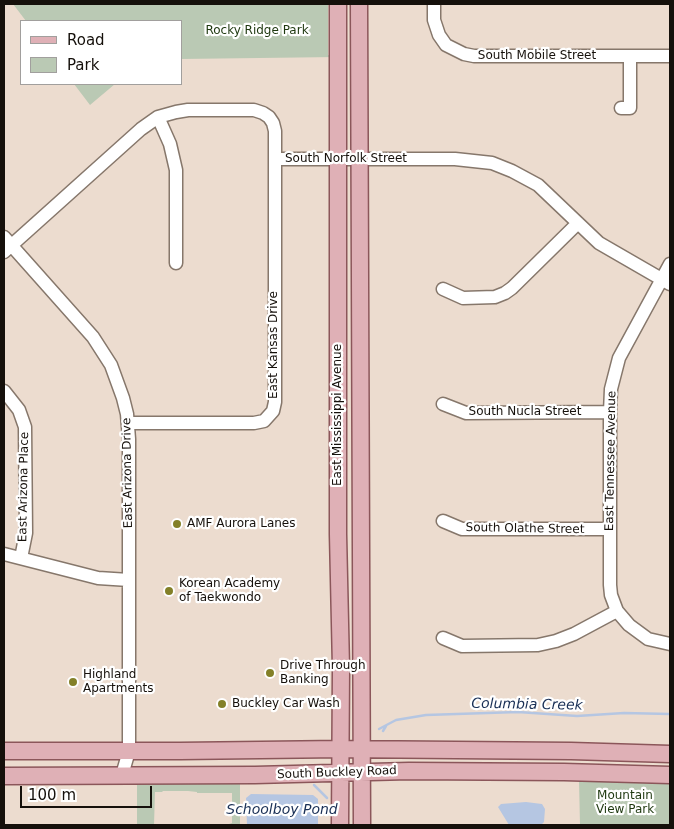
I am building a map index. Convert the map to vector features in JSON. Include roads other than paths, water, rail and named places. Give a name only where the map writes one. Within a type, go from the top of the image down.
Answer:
[{"type":"main road","name":"East Mississippi Avenue","points":[[338,4],[340,825]]},
{"type":"main road","name":"East Mississippi Avenue","points":[[359,4],[358,158],[362,825]]},
{"type":"main road","name":"South Buckley Road","points":[[4,751],[341,749],[572,751],[670,754]]},
{"type":"main road","points":[[47,776],[111,759],[130,751]]},
{"type":"main road","name":"South Buckley Road","points":[[4,776],[255,775],[471,771],[670,775]]},
{"type":"street","name":"South Mobile Street","points":[[434,4],[436,28],[446,45],[464,54],[474,56],[670,56]]},
{"type":"street","points":[[621,108],[630,108],[630,56]]},
{"type":"street","name":"South Norfolk Street","points":[[6,245],[141,129],[158,117],[188,110],[260,112],[268,116],[273,123],[275,131],[275,159],[455,158],[492,163],[512,171],[538,186],[599,243],[666,282]]},
{"type":"street","points":[[158,117],[170,144],[176,170],[176,263]]},
{"type":"street","name":"East Kansas Drive","points":[[128,423],[254,423],[264,421],[273,411],[275,402],[275,159]]},
{"type":"street","points":[[443,288],[463,298],[495,297],[505,293],[578,223]]},
{"type":"street","name":"East Arizona Drive","points":[[6,245],[103,350],[118,381],[123,398],[128,423],[130,775]]},
{"type":"street","name":"East Tennessee Avenue","points":[[618,611],[610,585],[611,389],[619,358],[666,282],[670,264]]},
{"type":"street","name":"East Arizona Place","points":[[4,391],[19,410],[25,427],[26,533],[21,558]]},
{"type":"street","name":"South Nucla Street","points":[[443,404],[466,412],[610,412]]},
{"type":"street","name":"South Olathe Street","points":[[443,520],[462,529],[610,529]]},
{"type":"street","points":[[4,554],[98,578],[129,580]]},
{"type":"street","points":[[443,638],[462,646],[538,645],[574,634],[618,611],[628,626],[639,634],[658,642],[670,644]]},
{"type":"water","name":"Schoolboy Pond","points":[[251,794],[313,795],[318,799],[318,825],[247,825],[246,798]]},
{"type":"water","points":[[526,802],[542,804],[545,809],[544,822],[541,825],[509,825],[498,807],[501,804]]},
{"type":"waterway","name":"Columbia Creek","points":[[379,729],[396,720],[426,715],[518,712],[577,716],[624,713],[670,714]]},
{"type":"waterway","name":"Columbia Creek","points":[[383,731],[386,726]]},
{"type":"waterway","name":"Columbia Creek","points":[[314,785],[327,798]]},
{"type":"place","name":"AMF Aurora Lanes","points":[[177,524]]},
{"type":"place","name":"Korean Academy of Taekwondo","points":[[169,591]]},
{"type":"place","name":"Drive Through Banking","points":[[270,673]]},
{"type":"place","name":"Highland Apartments","points":[[73,682]]},
{"type":"place","name":"Buckley Car Wash","points":[[222,704]]},
{"type":"park label","name":"Rocky Ridge Park","points":[[257,31]]},
{"type":"park label","name":"Mountain View Park","points":[[625,803]]}]
